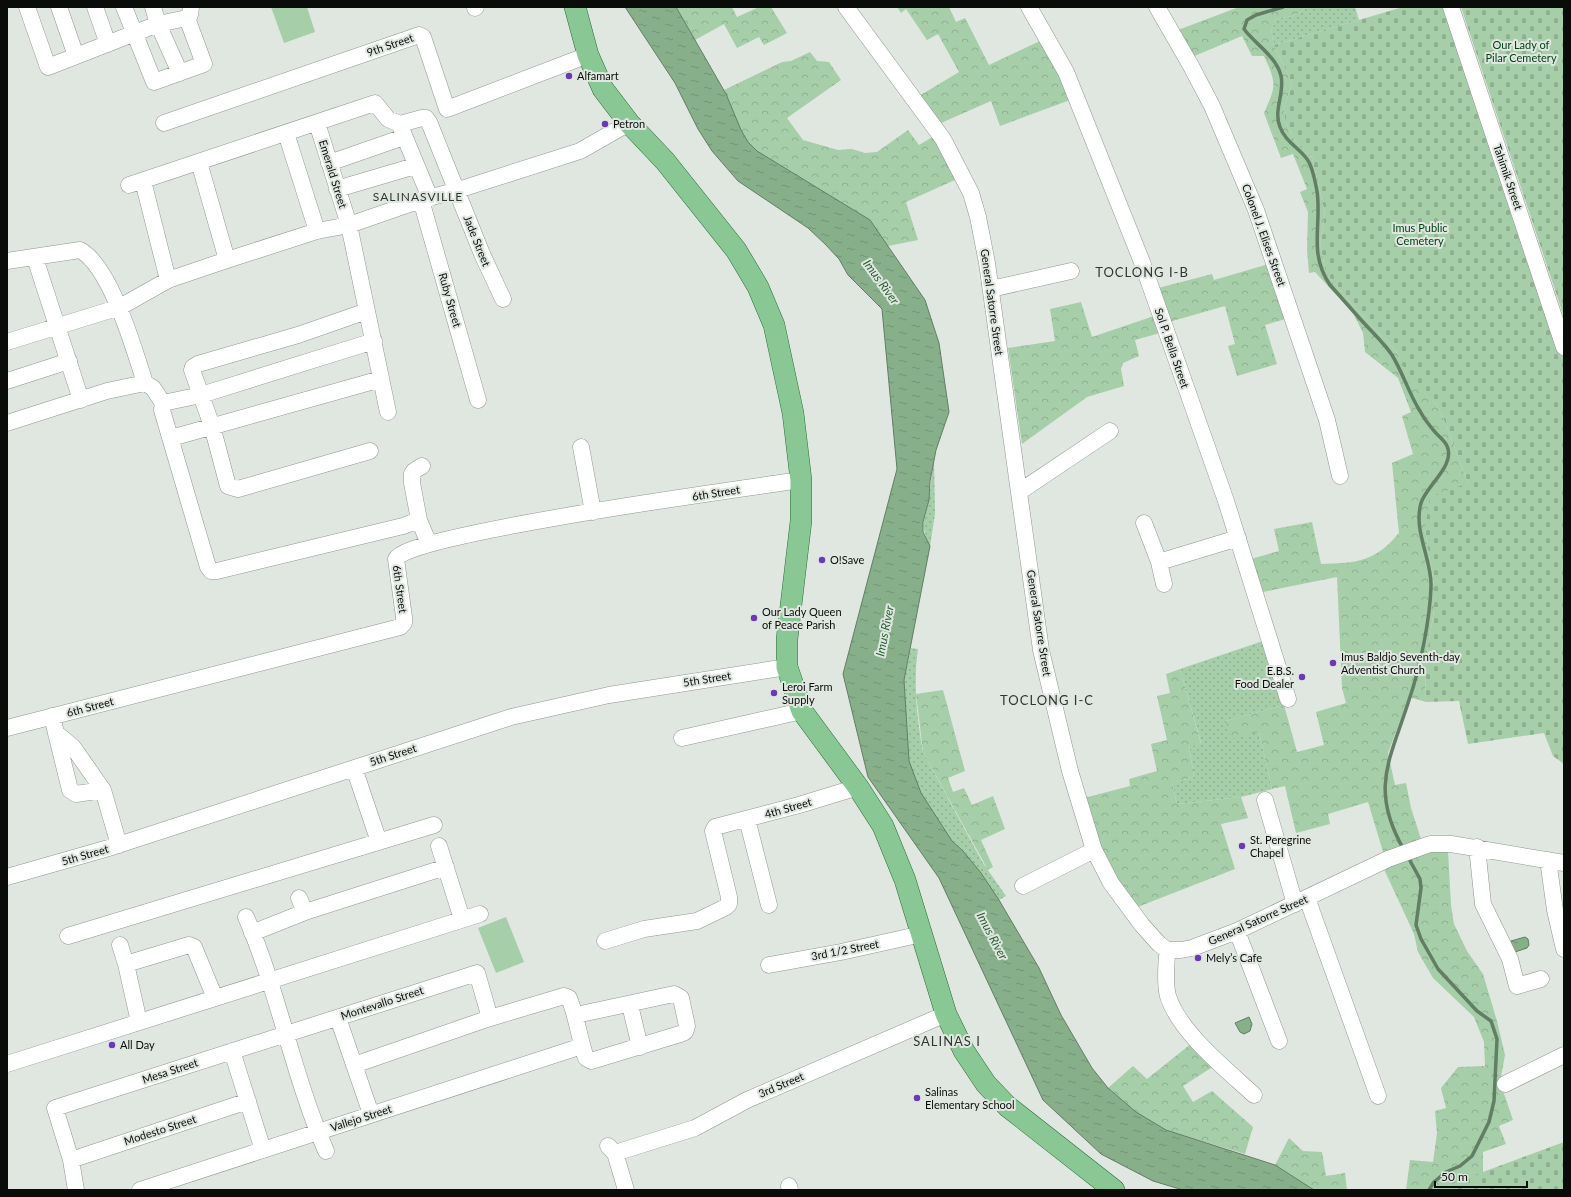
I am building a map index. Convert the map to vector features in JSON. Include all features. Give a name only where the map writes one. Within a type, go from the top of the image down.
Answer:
[{"type":"main road","points":[[575,7],[588,55],[603,89],[629,123],[665,161],[736,250],[758,287],[774,325],[785,369],[793,413],[801,480],[801,522],[787,639],[787,667],[802,711],[858,787],[882,826],[905,880],[946,1014],[964,1051],[986,1084],[1007,1106],[1114,1190]]},
{"type":"street","points":[[27,7],[48,67],[108,44],[134,32],[189,12],[204,64],[154,82],[134,32],[124,7]]},
{"type":"street","points":[[59,7],[76,56]]},
{"type":"street","points":[[95,7],[108,44]]},
{"type":"street","points":[[153,7],[158,24],[180,73]]},
{"type":"street","name":"General Satorre Street","points":[[846,7],[920,105],[943,139],[971,193],[978,217],[991,289],[1041,650],[1070,771],[1094,850],[1111,883],[1142,925],[1159,944],[1167,950],[1192,948],[1237,931],[1388,859],[1419,847],[1442,843],[1476,847],[1564,863]]},
{"type":"street","name":"Sol P. Bella Street","points":[[1029,7],[1066,72],[1142,262],[1238,538],[1288,699]]},
{"type":"street","name":"Colonel J. Elises Street","points":[[1157,7],[1212,106],[1256,210],[1327,420],[1340,476]]},
{"type":"street","name":"Tahimik Street","points":[[1451,7],[1564,347]]},
{"type":"street","name":"9th Street","points":[[164,122],[419,35],[423,37],[447,109],[588,55]]},
{"type":"street","points":[[168,280],[136,183],[375,104],[388,120],[402,131],[329,163]]},
{"type":"street","name":"Jade Street","points":[[402,131],[426,118],[458,190],[482,254],[503,299]]},
{"type":"street","name":"Emerald Street","points":[[317,123],[349,225],[388,412]]},
{"type":"street","points":[[7,342],[120,307],[168,280],[227,260],[317,231],[349,225],[426,199],[580,151],[629,123]]},
{"type":"street","name":"Ruby Street","points":[[402,131],[426,199],[478,400]]},
{"type":"street","points":[[286,134],[317,231]]},
{"type":"street","points":[[199,162],[227,260]]},
{"type":"street","points":[[337,190],[415,166]]},
{"type":"street","points":[[7,261],[35,258],[80,250],[90,256],[120,307],[146,383],[153,388],[163,403],[162,410],[208,567],[211,571],[217,571],[388,530],[419,520]]},
{"type":"street","points":[[35,258],[81,400]]},
{"type":"street","points":[[991,289],[1070,271]]},
{"type":"street","points":[[367,311],[298,335],[192,367],[192,370],[212,426],[228,486],[235,490],[370,451]]},
{"type":"street","points":[[163,403],[201,395],[374,341]]},
{"type":"street","points":[[7,381],[69,361]]},
{"type":"street","points":[[171,438],[381,379]]},
{"type":"street","points":[[7,423],[107,391],[146,383]]},
{"type":"street","points":[[1019,492],[1110,431]]},
{"type":"street","points":[[581,447],[593,512]]},
{"type":"street","points":[[422,466],[414,471],[411,478],[419,520],[429,544]]},
{"type":"street","name":"6th Street","points":[[7,728],[400,627],[404,623],[404,617],[396,559],[400,553],[429,544],[496,528],[801,480]]},
{"type":"street","points":[[1144,523],[1159,562],[1164,584]]},
{"type":"street","points":[[1159,562],[1238,538]]},
{"type":"street","name":"5th Street","points":[[7,877],[119,845],[511,717],[625,692],[787,667]]},
{"type":"street","points":[[682,738],[802,711]]},
{"type":"street","points":[[52,716],[70,790],[76,794],[103,790]]},
{"type":"street","points":[[56,733],[73,747],[103,790],[119,845]]},
{"type":"street","points":[[354,768],[379,842]]},
{"type":"street","name":"4th Street","points":[[605,941],[644,929],[697,921],[726,907],[729,904],[729,897],[713,828],[858,787]]},
{"type":"street","points":[[1265,800],[1301,901],[1378,1096]]},
{"type":"street","points":[[747,819],[769,905]]},
{"type":"street","points":[[68,936],[434,825]]},
{"type":"street","points":[[439,846],[462,919]]},
{"type":"street","points":[[1476,847],[1483,904],[1510,959],[1517,986],[1541,979]]},
{"type":"street","points":[[1023,886],[1094,850]]},
{"type":"street","points":[[1548,860],[1555,910],[1564,948]]},
{"type":"street","points":[[252,933],[302,905],[446,867]]},
{"type":"street","points":[[7,1064],[480,914]]},
{"type":"street","points":[[246,917],[286,1034],[317,1132],[326,1151]]},
{"type":"street","points":[[1237,931],[1279,1041]]},
{"type":"street","name":"3rd 1/2 Street","points":[[769,965],[841,952],[922,934]]},
{"type":"street","points":[[120,945],[126,964],[139,1022]]},
{"type":"street","points":[[126,964],[189,945],[194,947],[215,998]]},
{"type":"street","points":[[1167,950],[1167,988],[1171,1002],[1195,1039],[1254,1096]]},
{"type":"street","name":"Montevallo Street","points":[[286,1034],[477,973],[490,1018]]},
{"type":"street","points":[[354,1065],[490,1018],[564,996],[569,998],[576,1015],[586,1058],[591,1061],[683,1033],[687,1028],[687,1023],[678,995],[576,1015]]},
{"type":"street","points":[[630,1005],[640,1047]]},
{"type":"street","name":"3rd Street","points":[[626,1190],[612,1150],[695,1128],[747,1100],[946,1014]]},
{"type":"street","points":[[338,1018],[371,1114]]},
{"type":"street","name":"Mesa Street","points":[[71,1160],[55,1108],[286,1034]]},
{"type":"street","name":"Vallejo Street","points":[[140,1190],[582,1046]]},
{"type":"street","points":[[232,1051],[263,1150]]},
{"type":"street","points":[[1505,1084],[1564,1055]]},
{"type":"street","name":"Modesto Street","points":[[71,1160],[248,1101]]},
{"type":"street","points":[[71,1160],[76,1190]]},
{"type":"green space","points":[[271,7],[307,7],[315,32],[284,43]]},
{"type":"green space","points":[[676,7],[732,7],[737,17],[759,7],[771,7],[787,33],[764,45],[759,37],[737,48],[724,24],[695,40]]},
{"type":"green space","points":[[897,7],[949,7],[956,22],[965,18],[989,65],[1042,40],[1070,100],[1000,126],[991,101],[941,123],[919,96],[959,72],[938,34],[927,40],[906,9],[901,13]]},
{"type":"green space","points":[[1239,7],[1306,7],[1296,14],[1276,19],[1271,30],[1274,45],[1292,83],[1284,108],[1285,121],[1297,144],[1312,158],[1325,213],[1320,243],[1326,273],[1347,299],[1396,351],[1412,382],[1435,403],[1444,420],[1468,483],[1425,530],[1434,585],[1434,611],[1425,665],[1426,702],[1409,697],[1388,753],[1395,785],[1406,783],[1411,808],[1421,839],[1384,855],[1368,802],[1328,814],[1330,824],[1296,833],[1285,786],[1272,789],[1259,732],[1231,739],[1226,721],[1284,705],[1297,752],[1324,745],[1316,712],[1346,703],[1342,688],[1337,577],[1263,592],[1251,559],[1279,551],[1274,529],[1312,522],[1321,564],[1345,563],[1364,559],[1382,550],[1399,533],[1392,463],[1413,454],[1402,416],[1411,412],[1398,378],[1365,352],[1363,333],[1353,313],[1315,272],[1309,273],[1307,250],[1308,212],[1300,192],[1307,189],[1293,154],[1281,158],[1264,113],[1273,90],[1273,79],[1264,56],[1252,56],[1242,36],[1192,57],[1178,30]]},
{"type":"green space","points":[[1306,7],[1355,7],[1359,20],[1274,45],[1271,30],[1276,19],[1296,14]]},
{"type":"green space","name":"Imus Public Cemetery","points":[[1403,7],[1447,7],[1564,358],[1564,764],[1553,756],[1544,733],[1468,744],[1459,701],[1426,702],[1425,665],[1434,611],[1434,585],[1425,530],[1430,497],[1468,483],[1444,420],[1435,403],[1411,382],[1396,351],[1347,299],[1326,273],[1320,243],[1325,213],[1312,158],[1297,144],[1285,121],[1284,108],[1292,83],[1274,45]]},
{"type":"green space","name":"Our Lady of Pilar Cemetery","points":[[1461,7],[1564,7],[1564,317]]},
{"type":"green space","points":[[810,52],[817,61],[829,62],[841,80],[787,118],[803,140],[838,150],[852,149],[865,153],[877,152],[908,130],[919,145],[934,136],[957,179],[906,202],[918,240],[888,246],[870,220],[757,151],[748,142],[741,130],[724,90],[782,62],[791,61]]},
{"type":"green space","points":[[1272,263],[1289,318],[1265,325],[1277,364],[1237,376],[1228,346],[1235,344],[1225,306],[1169,322],[1158,288],[1212,274],[1214,280]]},
{"type":"green space","points":[[1081,302],[1092,337],[1154,316],[1160,333],[1135,340],[1139,356],[1123,363],[1121,369],[1124,386],[1087,397],[1022,444],[1008,348],[1055,341],[1050,309]]},
{"type":"green space","points":[[934,461],[935,514],[930,546],[925,532],[924,522],[929,500]]},
{"type":"green space","points":[[1263,641],[1284,705],[1226,721],[1259,732],[1272,789],[1241,797],[1177,804],[1172,783],[1194,777],[1189,746],[1201,743],[1180,669]]},
{"type":"green space","points":[[911,648],[918,649],[916,701],[923,752],[983,863],[1006,896],[999,900],[981,873],[963,851],[952,841],[936,818],[920,793],[914,776],[909,761],[904,680]]},
{"type":"green space","points":[[1180,669],[1201,744],[1189,747],[1194,777],[1172,783],[1177,804],[1241,797],[1248,818],[1221,824],[1235,869],[1135,908],[1099,846],[1084,798],[1130,786],[1129,779],[1157,771],[1151,744],[1167,740],[1157,696],[1170,693],[1166,674]]},
{"type":"green space","points":[[943,690],[965,771],[948,778],[953,792],[964,788],[972,805],[993,796],[1005,829],[981,840],[993,867],[988,870],[923,752],[916,694]]},
{"type":"green space","points":[[1448,851],[1451,905],[1454,924],[1467,951],[1483,974],[1505,1055],[1500,1082],[1513,1120],[1499,1126],[1506,1144],[1483,1152],[1483,1173],[1448,1186],[1445,1190],[1406,1190],[1410,1160],[1433,1162],[1437,1133],[1435,1111],[1446,1108],[1441,1088],[1458,1067],[1485,1066],[1484,1042],[1474,1017],[1433,978],[1418,952],[1414,934],[1383,867],[1421,852]]},
{"type":"green space","points":[[506,917],[524,962],[496,973],[478,928]]},
{"type":"green space","points":[[1192,1043],[1214,1066],[1183,1086],[1193,1102],[1212,1091],[1253,1127],[1245,1154],[1166,1130],[1136,1112],[1108,1088],[1133,1066],[1147,1079]]},
{"type":"green space","points":[[1289,1138],[1303,1151],[1322,1152],[1326,1176],[1345,1173],[1347,1190],[1314,1190],[1275,1165]]},
{"type":"green space","points":[[1564,1142],[1564,1190],[1445,1190],[1448,1186],[1464,1179]]},
{"type":"water","name":"Imus River","points":[[625,7],[676,7],[726,94],[741,130],[748,142],[757,151],[870,220],[925,300],[939,343],[949,412],[936,450],[930,481],[929,500],[923,522],[923,532],[930,546],[904,680],[909,761],[921,793],[952,841],[963,851],[981,873],[999,900],[1039,968],[1061,1015],[1092,1068],[1108,1088],[1136,1112],[1166,1130],[1275,1165],[1314,1190],[1183,1190],[1153,1181],[1101,1154],[1043,1100],[939,878],[868,777],[843,674],[897,469],[882,309],[848,275],[839,259],[808,228],[738,181],[712,151],[698,129],[675,83]]},
{"type":"water","points":[[1525,937],[1528,939],[1529,945],[1527,948],[1515,952],[1510,944],[1511,941]]},
{"type":"water","points":[[1249,1017],[1252,1024],[1250,1031],[1244,1034],[1240,1032],[1235,1023]]},
{"type":"waterway","points":[[1283,7],[1256,15],[1247,20],[1244,29],[1279,69],[1282,89],[1278,108],[1278,121],[1282,132],[1288,140],[1309,162],[1315,179],[1318,203],[1317,239],[1319,262],[1323,273],[1330,285],[1392,355],[1422,414],[1446,444],[1449,453],[1444,468],[1424,496],[1421,503],[1419,524],[1431,576],[1429,614],[1417,673],[1395,740],[1386,775],[1385,792],[1387,809],[1393,829],[1404,850]]},
{"type":"waterway","points":[[1408,857],[1420,879],[1421,888],[1416,925],[1421,939],[1438,969],[1477,1011],[1491,1021],[1497,1039],[1494,1101],[1489,1122],[1472,1156],[1460,1166],[1446,1172],[1434,1182],[1429,1190]]},
{"type":"place","name":"Alfamart","points":[[569,76]]},
{"type":"place","name":"Petron","points":[[605,124]]},
{"type":"place","name":"O!Save","points":[[822,560]]},
{"type":"place","name":"Our Lady Queen of Peace Parish","points":[[754,618]]},
{"type":"place","name":"Imus Baldjo Seventh-day Adventist Church","points":[[1333,663]]},
{"type":"place","name":"E.B.S. Food Dealer","points":[[1302,677]]},
{"type":"place","name":"Leroi Farm Supply","points":[[774,693]]},
{"type":"place","name":"St. Peregrine Chapel","points":[[1242,846]]},
{"type":"place","name":"Mely’s Cafe","points":[[1198,958]]},
{"type":"place","name":"All Day","points":[[112,1045]]},
{"type":"place","name":"Salinas Elementary School","points":[[917,1098]]},
{"type":"district","name":"SALINASVILLE","points":[[418,197]]},
{"type":"district","name":"TOCLONG I-B","points":[[1142,272]]},
{"type":"district","name":"TOCLONG I-C","points":[[1047,700]]},
{"type":"district","name":"SALINAS I","points":[[947,1041]]}]
